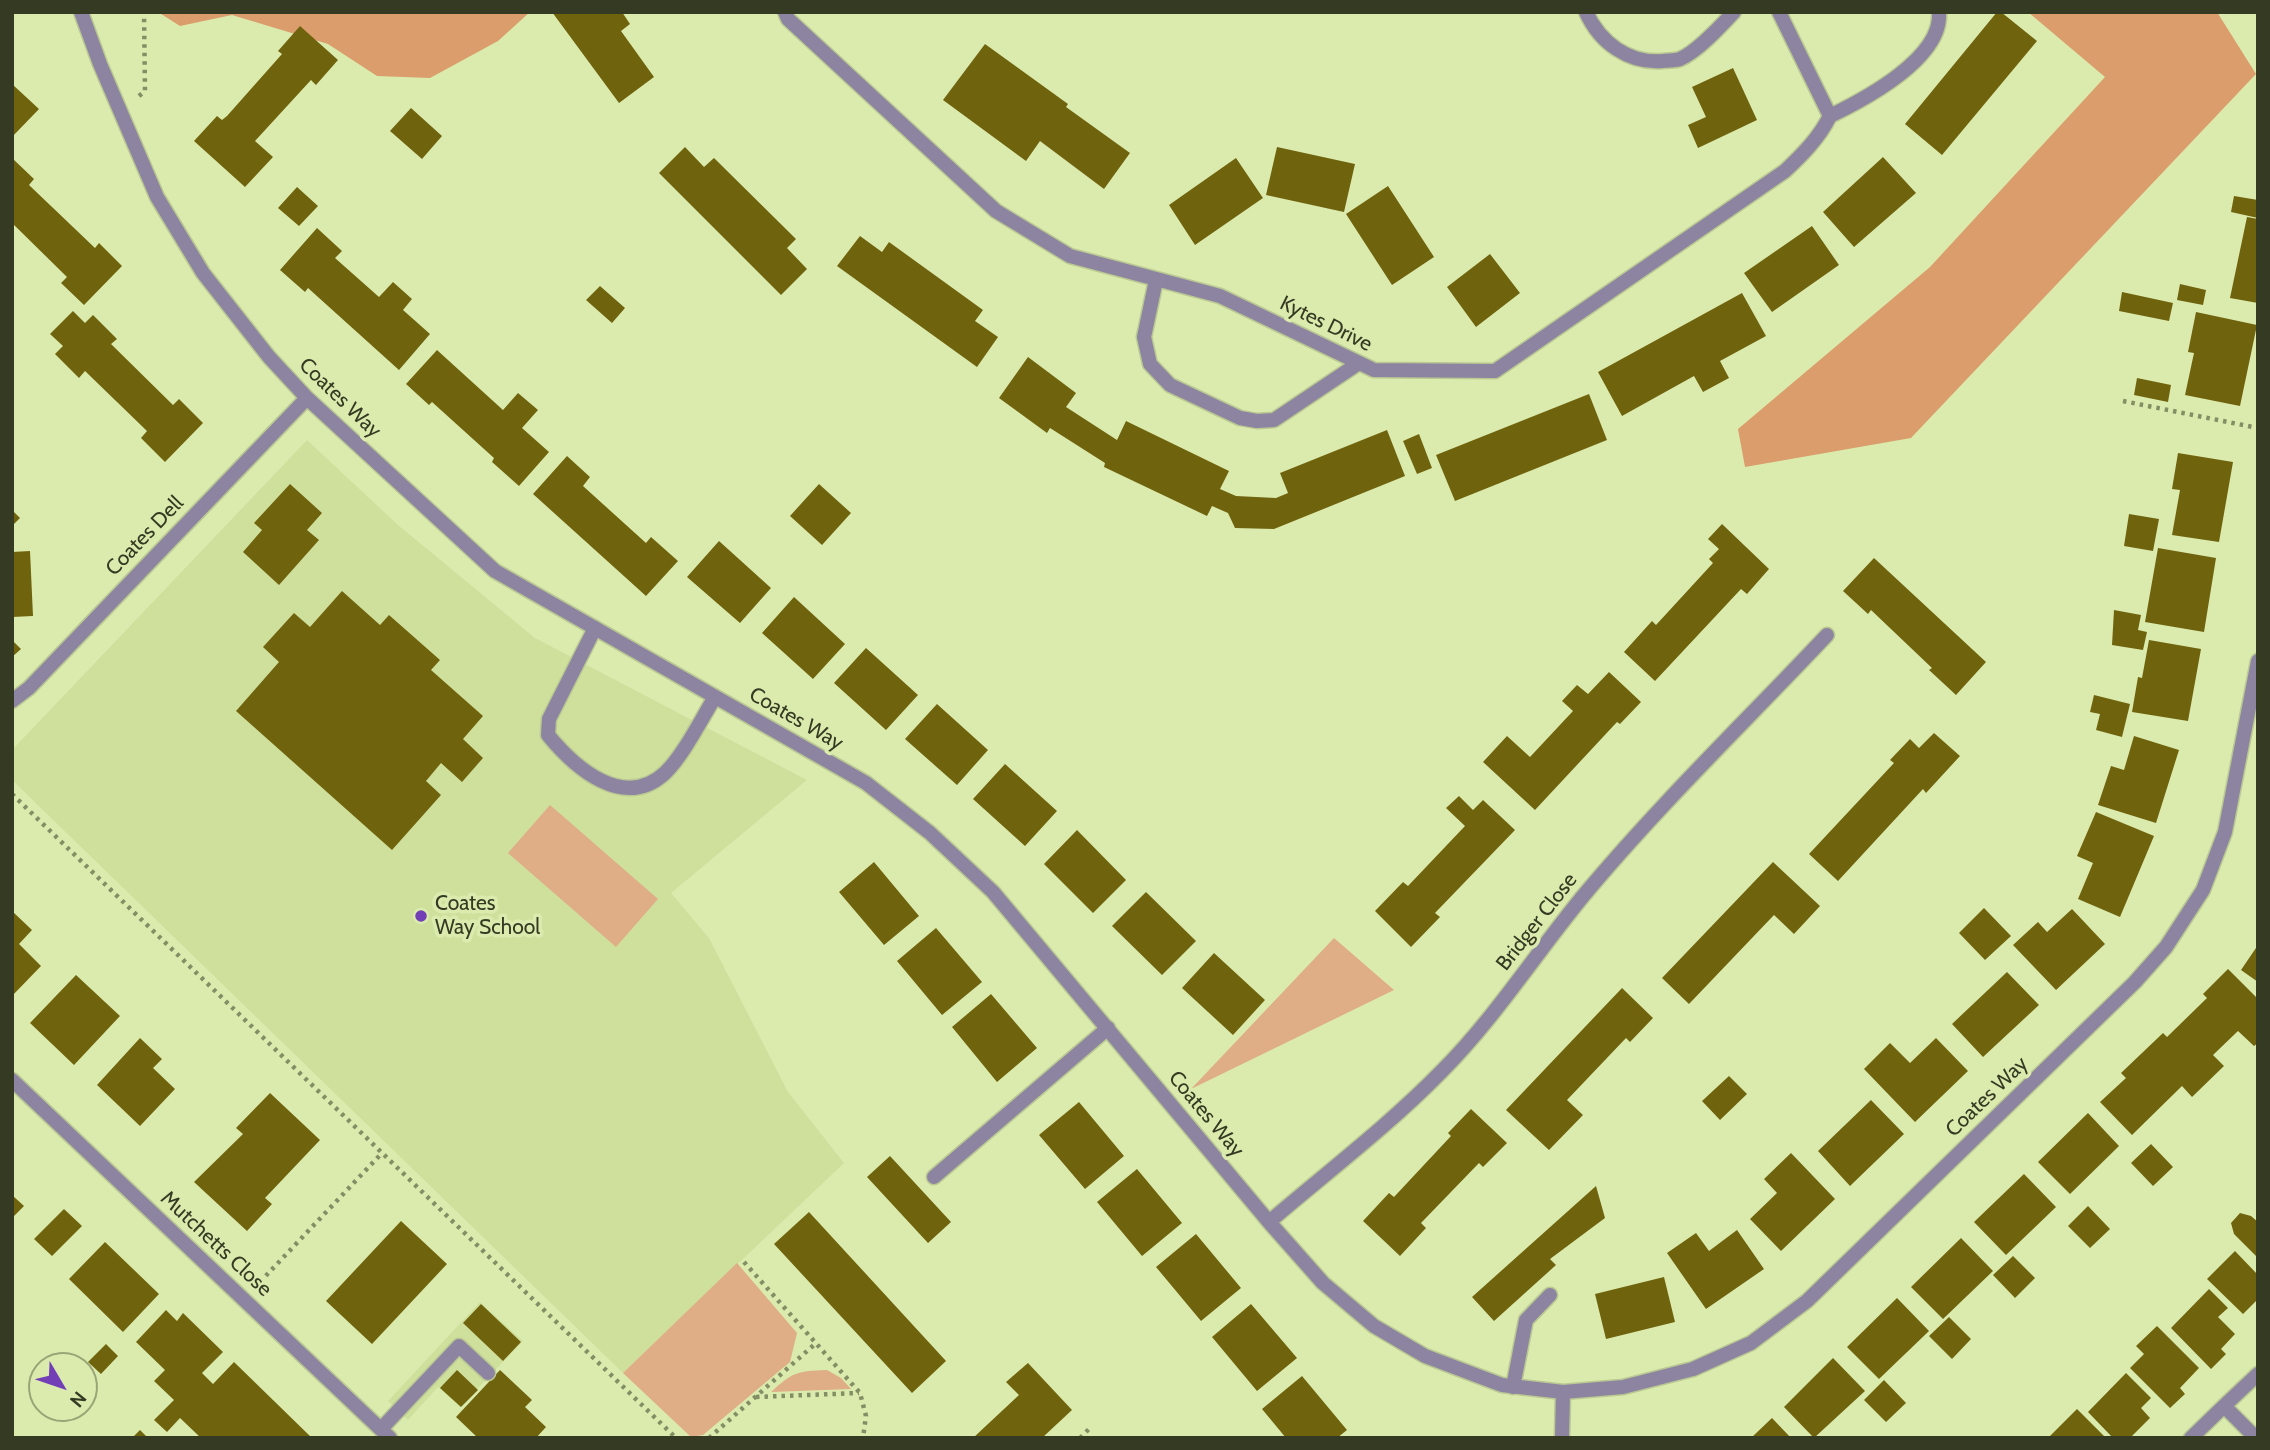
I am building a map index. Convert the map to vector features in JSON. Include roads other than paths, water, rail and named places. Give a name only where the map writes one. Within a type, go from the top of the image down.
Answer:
[{"type":"street","name":"Coates Way","points":[[81,12],[157,197],[203,273],[269,357],[307,398],[495,571],[866,783],[929,833],[993,892],[1323,1283],[1374,1326],[1425,1356],[1502,1385],[1563,1392],[1623,1387],[1693,1369],[1751,1343],[1807,1301],[2135,982],[2166,947],[2203,890],[2225,832],[2251,738],[2258,661]]},
{"type":"street","name":"Kytes Drive","points":[[785,12],[788,19],[996,211],[1070,256],[1220,296],[1374,370],[1494,371],[1785,171],[1815,141],[1830,116]]},
{"type":"street","points":[[1586,12],[1592,26],[1622,54],[1647,62],[1679,59],[1715,33],[1734,12]]},
{"type":"street","points":[[1779,12],[1830,116],[1867,97],[1921,54],[1940,24],[1939,12]]},
{"type":"street","points":[[1156,280],[1144,337],[1150,364],[1170,385],[1240,418],[1274,420],[1359,363]]},
{"type":"street","name":"Coates Dell","points":[[12,701],[29,688],[307,398]]},
{"type":"street","points":[[595,628],[549,719],[548,735],[573,760],[601,782],[629,789],[645,786],[665,773],[715,697]]},
{"type":"street","name":"Bridger Close","points":[[1269,1222],[1345,1160],[1441,1073],[1480,1029],[1622,851],[1827,635]]},
{"type":"street","points":[[934,1177],[1108,1028]]},
{"type":"street","name":"Mutchetts Close","points":[[12,1080],[386,1433]]},
{"type":"street","points":[[1513,1387],[1526,1320],[1550,1295]]},
{"type":"street","points":[[386,1433],[459,1346],[488,1373]]},
{"type":"street","points":[[2192,1438],[2258,1374]]},
{"type":"street","points":[[1562,1438],[1563,1392]]},
{"type":"street","points":[[2224,1406],[2256,1438]]},
{"type":"place","name":"Coates Way School","points":[[421,916]]}]
